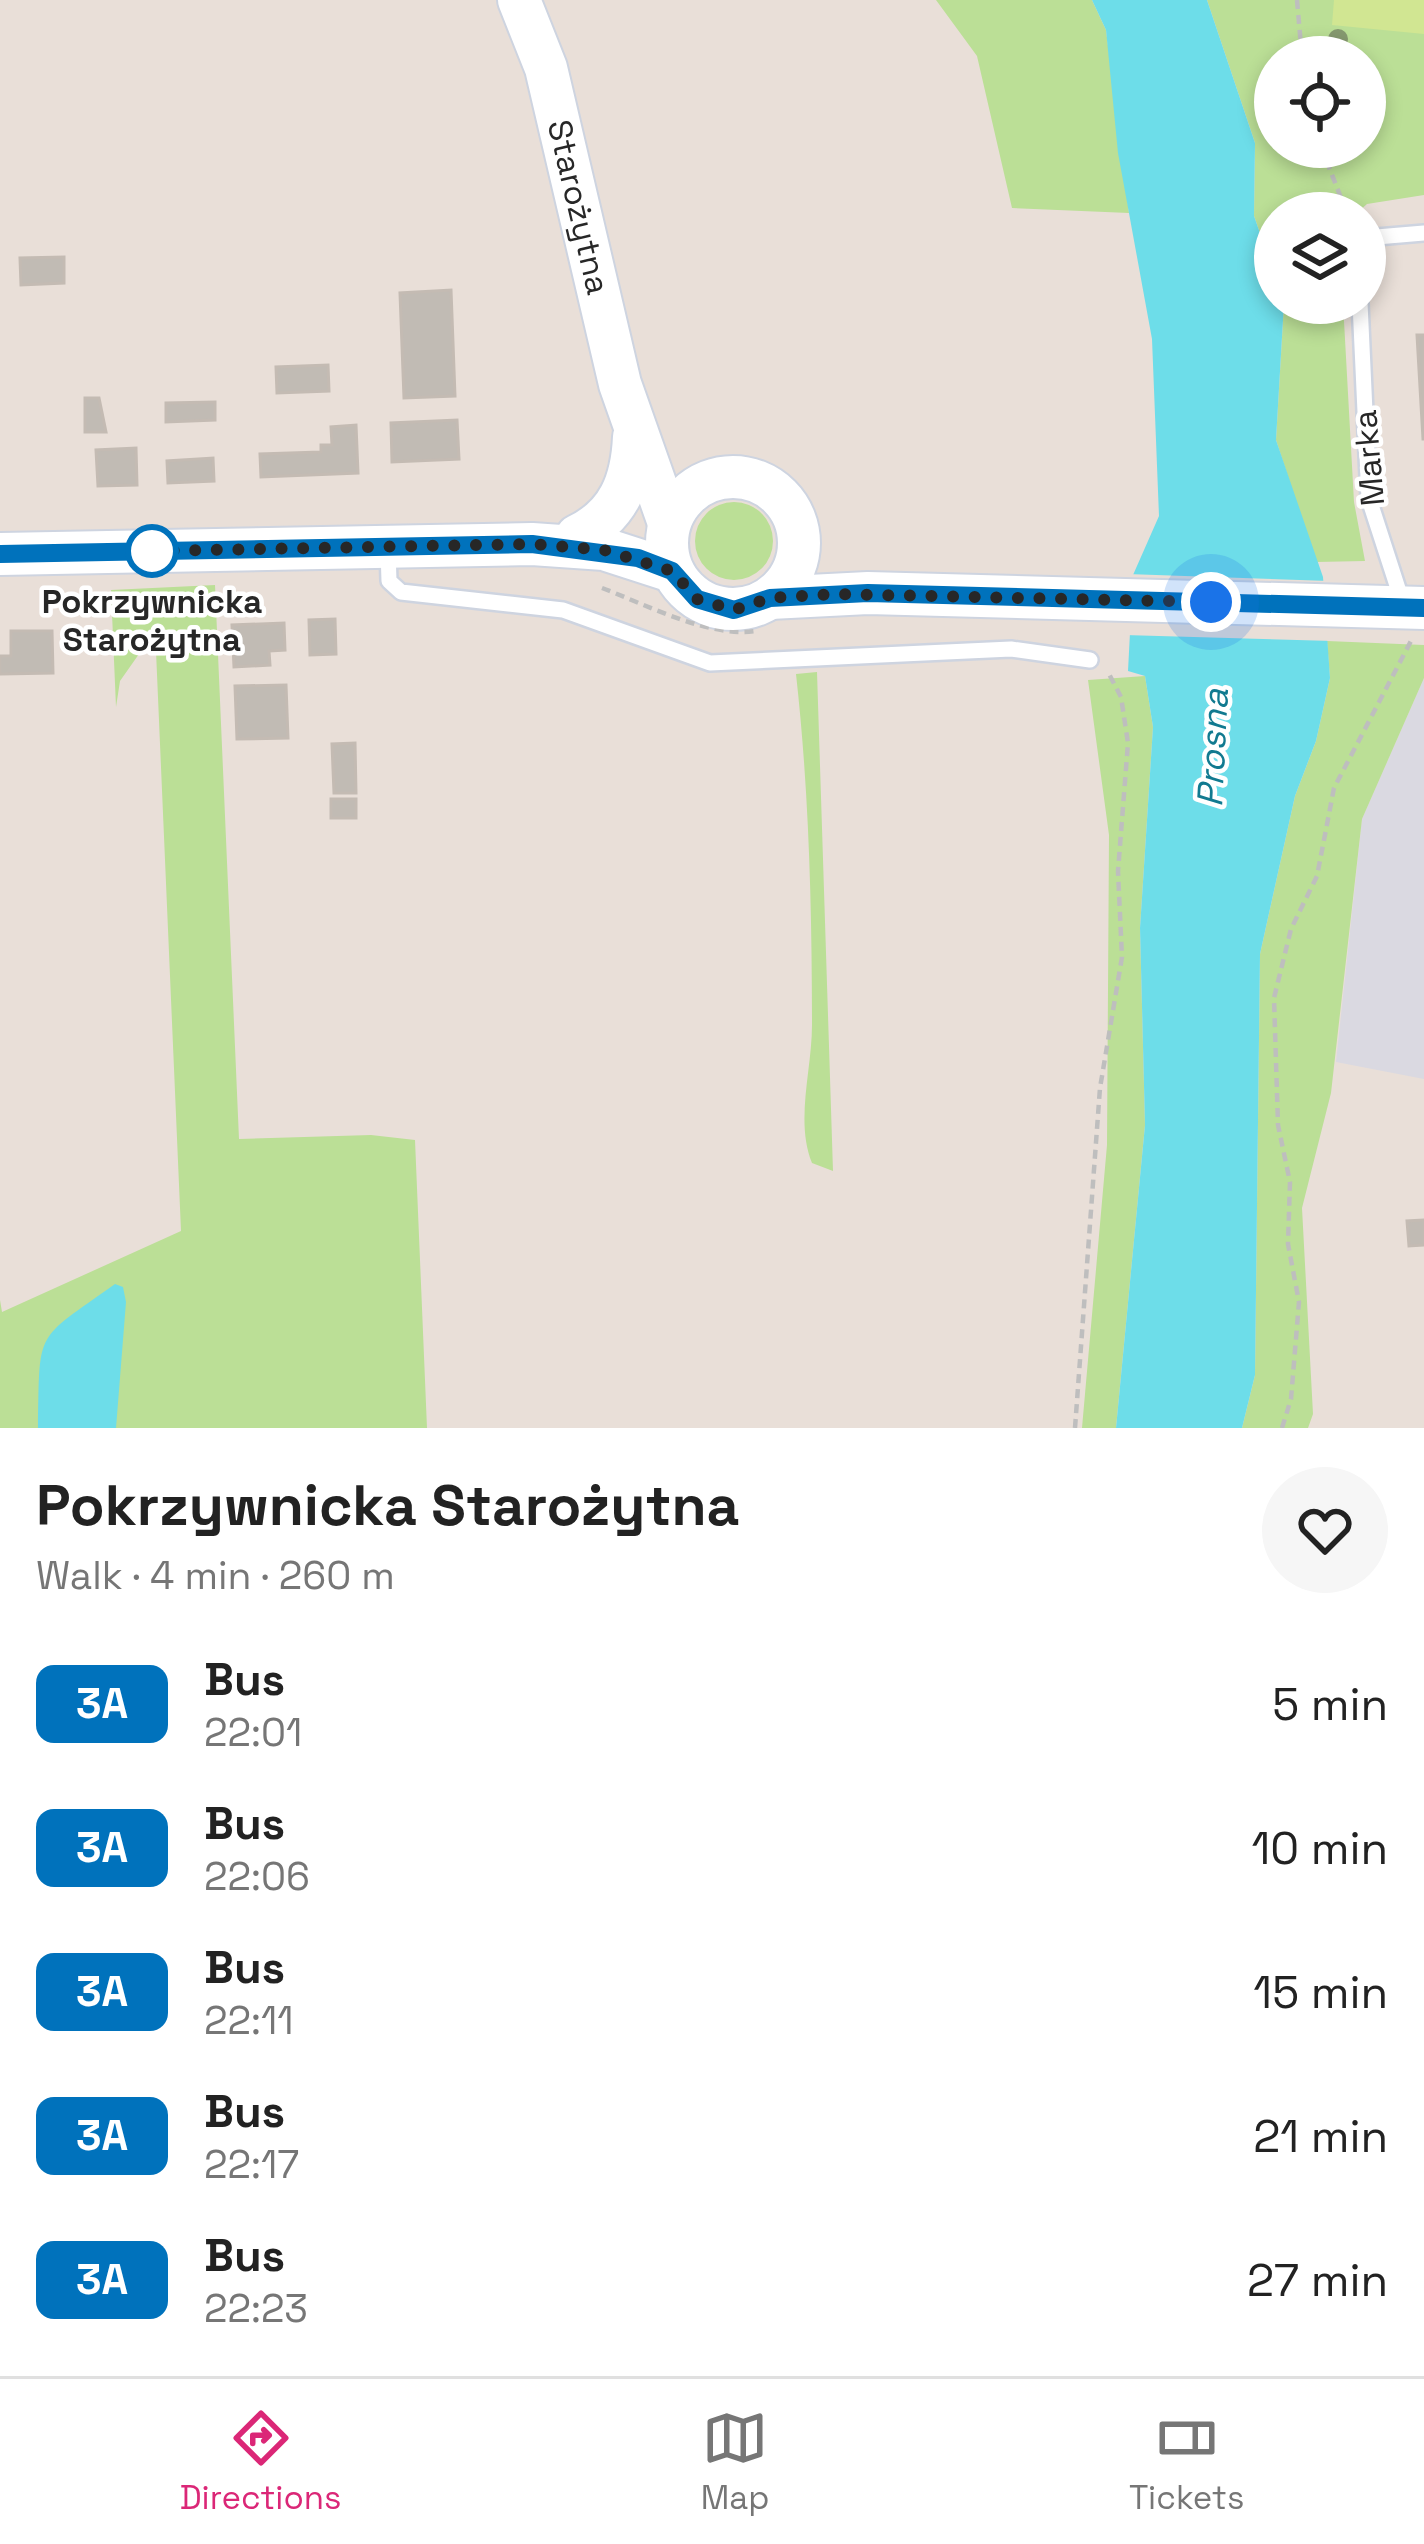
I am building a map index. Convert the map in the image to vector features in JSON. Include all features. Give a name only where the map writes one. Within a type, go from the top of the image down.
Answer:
[{"type":"street","name":"Starożytna","points":[[519,0],[551,88],[632,422],[669,523]]},
{"type":"street","points":[[632,422],[653,442],[712,480],[752,480],[770,488],[795,520],[799,539],[787,582],[770,598],[753,607],[715,607],[682,587],[671,591]]},
{"type":"street","points":[[577,536],[601,522],[629,483],[632,422]]},
{"type":"street","points":[[671,591],[669,523],[679,504],[712,480]]},
{"type":"street","points":[[532,544],[669,523]]},
{"type":"street","points":[[799,539],[824,569],[868,593]]},
{"type":"street","points":[[0,554],[532,544],[604,550],[671,591]]},
{"type":"street","points":[[770,598],[868,593],[1405,613]]},
{"type":"lane","points":[[1386,236],[1424,233]]},
{"type":"lane","name":"Marka","points":[[1361,324],[1369,499],[1405,613]]},
{"type":"lane","points":[[388,547],[389,580],[401,592],[563,610],[710,663],[1011,649],[1090,659]]},
{"type":"path","points":[[1297,0],[1300,36]]},
{"type":"path","points":[[595,585],[671,591]]},
{"type":"path","points":[[1282,1428],[1300,1303],[1288,1244],[1290,1182],[1278,1125],[1274,998],[1291,928],[1317,876],[1334,788],[1402,667],[1405,613]]},
{"type":"path","points":[[1075,1428],[1100,1088],[1123,957],[1118,872],[1128,743],[1115,681],[1090,659]]},
{"type":"shaded area","points":[[1424,678],[1424,1079],[1336,1062],[1362,819]]},
{"type":"green space","points":[[936,0],[1092,0],[1106,30],[1129,213],[1012,208],[977,56]]},
{"type":"green space","points":[[1207,0],[1424,0],[1424,195],[1386,201],[1386,192],[1254,192],[1255,168],[1386,168],[1386,36],[1254,36],[1254,140]]},
{"type":"green space","points":[[1334,0],[1424,0],[1424,34],[1332,25]]},
{"type":"green space","points":[[1283,324],[1344,324],[1354,502],[1365,561],[1316,562],[1276,440]]},
{"type":"green space","points":[[734,502],[762,513],[773,541],[762,569],[734,580],[706,569],[695,541],[706,513]]},
{"type":"green space","points":[[215,585],[239,1139],[371,1135],[415,1140],[427,1428],[0,1428],[0,1300],[2,1312],[181,1231],[156,651],[139,654],[120,681],[116,707],[111,590]]},
{"type":"green space","points":[[1327,641],[1424,645],[1424,678],[1362,819],[1331,1093],[1302,1208],[1313,1414],[1308,1428],[1242,1428],[1255,1375],[1260,954],[1295,796],[1316,741],[1330,678]]},
{"type":"green space","points":[[817,672],[833,1171],[812,1163],[805,1130],[812,1025],[811,938],[796,674]]},
{"type":"green space","points":[[1145,676],[1153,727],[1140,928],[1145,1125],[1116,1428],[1082,1428],[1107,1145],[1109,835],[1088,680]]},
{"type":"water","name":"Prosna","points":[[1092,0],[1207,0],[1254,140],[1254,324],[1283,324],[1276,440],[1323,577],[1330,678],[1316,741],[1295,796],[1260,954],[1255,1375],[1242,1428],[1116,1428],[1145,1125],[1140,928],[1153,727],[1145,676],[1128,671],[1133,575],[1159,516],[1152,339],[1118,153],[1106,30]]},
{"type":"water","points":[[115,1284],[123,1287],[126,1302],[116,1428],[38,1428],[39,1371],[47,1340],[69,1317]]},
{"type":"pier","points":[[1127,574],[1329,581],[1333,641],[1124,635]]},
{"type":"building","points":[[64,257],[64,283],[21,285],[20,258]]},
{"type":"building","points":[[451,290],[455,396],[404,398],[400,293]]},
{"type":"building","points":[[1417,335],[1424,335],[1424,439],[1423,439]]},
{"type":"building","points":[[328,365],[329,391],[277,393],[276,367]]},
{"type":"building","points":[[85,398],[99,398],[106,432],[85,432]]},
{"type":"building","points":[[215,402],[215,420],[166,422],[166,403]]},
{"type":"building","points":[[457,420],[459,459],[392,462],[391,423]]},
{"type":"building","points":[[356,425],[358,473],[261,477],[260,454],[321,452],[321,445],[332,445],[331,427]]},
{"type":"building","points":[[136,448],[137,485],[98,486],[96,450]]},
{"type":"building","points":[[213,458],[214,481],[168,483],[167,461]]},
{"type":"building","points":[[335,619],[336,654],[310,655],[309,620]]},
{"type":"building","points":[[284,623],[285,650],[269,651],[270,665],[234,667],[232,625]]},
{"type":"building","points":[[11,631],[52,631],[53,673],[0,674],[0,656],[11,656]]},
{"type":"building","points":[[286,685],[288,738],[237,739],[235,686]]},
{"type":"building","points":[[355,743],[356,793],[334,793],[332,744]]},
{"type":"building","points":[[331,799],[356,799],[356,818],[331,818]]},
{"type":"building","points":[[1424,1220],[1424,1245],[1409,1246],[1407,1221]]},
{"type":"bus line","name":"3A","points":[[0,554],[532,544],[638,558],[672,571],[697,599],[734,610],[770,598],[868,593],[1424,608]]},
{"type":"place","name":"Pokrzywnicka Starożytna","points":[[152,551]]},
{"type":"route","points":[[152,551],[532,544],[604,550],[672,571],[697,599],[734,610],[802,594],[1211,602]]}]
